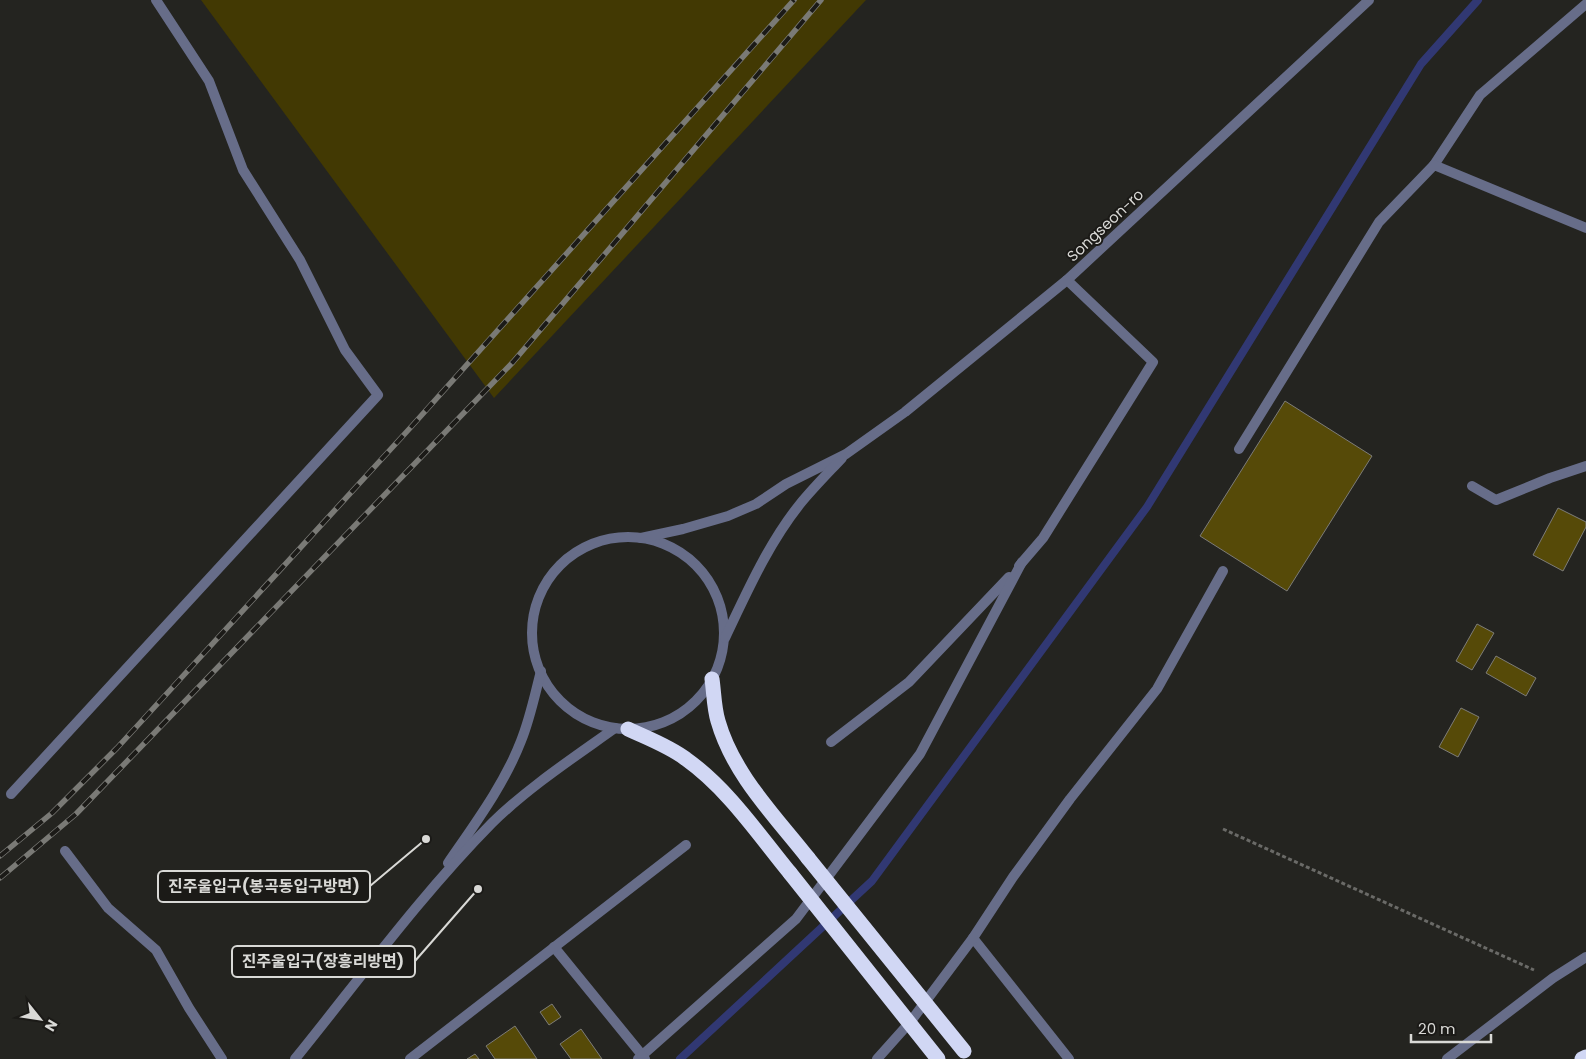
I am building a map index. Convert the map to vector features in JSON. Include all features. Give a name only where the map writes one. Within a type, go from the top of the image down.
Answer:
[{"type":"highway","points":[[712,679],[718,720],[730,753],[751,785],[967,1055]]},
{"type":"highway","points":[[621,728],[658,743],[685,758],[708,777],[732,801],[938,1059]]},
{"type":"highway","points":[[1582,1059],[1586,1057]]},
{"type":"street","points":[[11,794],[378,395],[345,350],[300,260],[243,170],[209,81],[156,0]]},
{"type":"street","name":"Songseon-ro","points":[[846,454],[905,412],[1067,280],[1369,0]]},
{"type":"street","points":[[1239,449],[1379,222],[1434,164],[1480,95],[1586,4]]},
{"type":"street","points":[[1434,164],[1586,228]]},
{"type":"street","points":[[831,742],[909,682],[999,590],[1043,538],[1153,362],[1067,280]]},
{"type":"street","points":[[641,538],[683,529],[728,516],[756,504],[786,484],[846,454]]},
{"type":"street","points":[[724,640],[721,609],[714,590],[703,572],[680,552],[662,542],[641,538],[620,537],[590,545],[572,555],[556,571],[542,592],[534,617],[533,642],[535,655],[541,671],[551,690],[569,708],[590,721],[621,728],[653,725],[677,716],[697,700],[712,679],[718,666],[724,640],[760,566],[786,524],[801,503],[846,454]]},
{"type":"street","points":[[1472,486],[1496,500],[1586,466]]},
{"type":"street","points":[[554,947],[642,1058],[796,919],[920,754],[1022,562]]},
{"type":"street","points":[[877,1059],[911,1022],[973,938],[1013,876],[1058,814],[1157,689],[1223,571]]},
{"type":"street","points":[[430,891],[487,806],[505,775],[521,742],[541,671]]},
{"type":"street","points":[[295,1059],[430,891],[492,823],[557,769],[621,728]]},
{"type":"street","points":[[410,1059],[686,845]]},
{"type":"street","points":[[65,851],[108,908],[156,950],[189,1008],[222,1059]]},
{"type":"street","points":[[973,938],[1068,1059]]},
{"type":"street","points":[[1447,1059],[1553,978],[1586,957]]},
{"type":"path","points":[[1223,829],[1553,978]]},
{"type":"shaded area","points":[[201,0],[866,0],[494,398]]},
{"type":"building","points":[[1285,401],[1372,456],[1287,591],[1200,536]]},
{"type":"building","points":[[1558,508],[1586,522],[1586,527],[1563,571],[1533,555]]},
{"type":"building","points":[[1477,624],[1494,633],[1472,670],[1456,661]]},
{"type":"building","points":[[1496,656],[1536,678],[1526,696],[1486,673]]},
{"type":"building","points":[[1461,708],[1479,717],[1458,757],[1439,747]]},
{"type":"building","points":[[552,1004],[561,1017],[549,1025],[540,1012]]},
{"type":"building","points":[[515,1026],[537,1059],[495,1059],[486,1046]]},
{"type":"building","points":[[581,1029],[602,1059],[571,1059],[560,1044]]},
{"type":"building","points":[[475,1054],[479,1059],[467,1059]]},
{"type":"waterway","points":[[680,1059],[872,881],[1147,507],[1421,64],[1478,0]]},
{"type":"railway","points":[[0,856],[52,813],[117,748],[411,427],[794,0]]},
{"type":"railway","points":[[0,878],[76,814],[513,362],[821,0]]},
{"type":"place","name":"진주울입구(봉곡동입구방면)","points":[[426,839]]},
{"type":"place","name":"진주울입구(장흥리방면)","points":[[478,889]]}]
